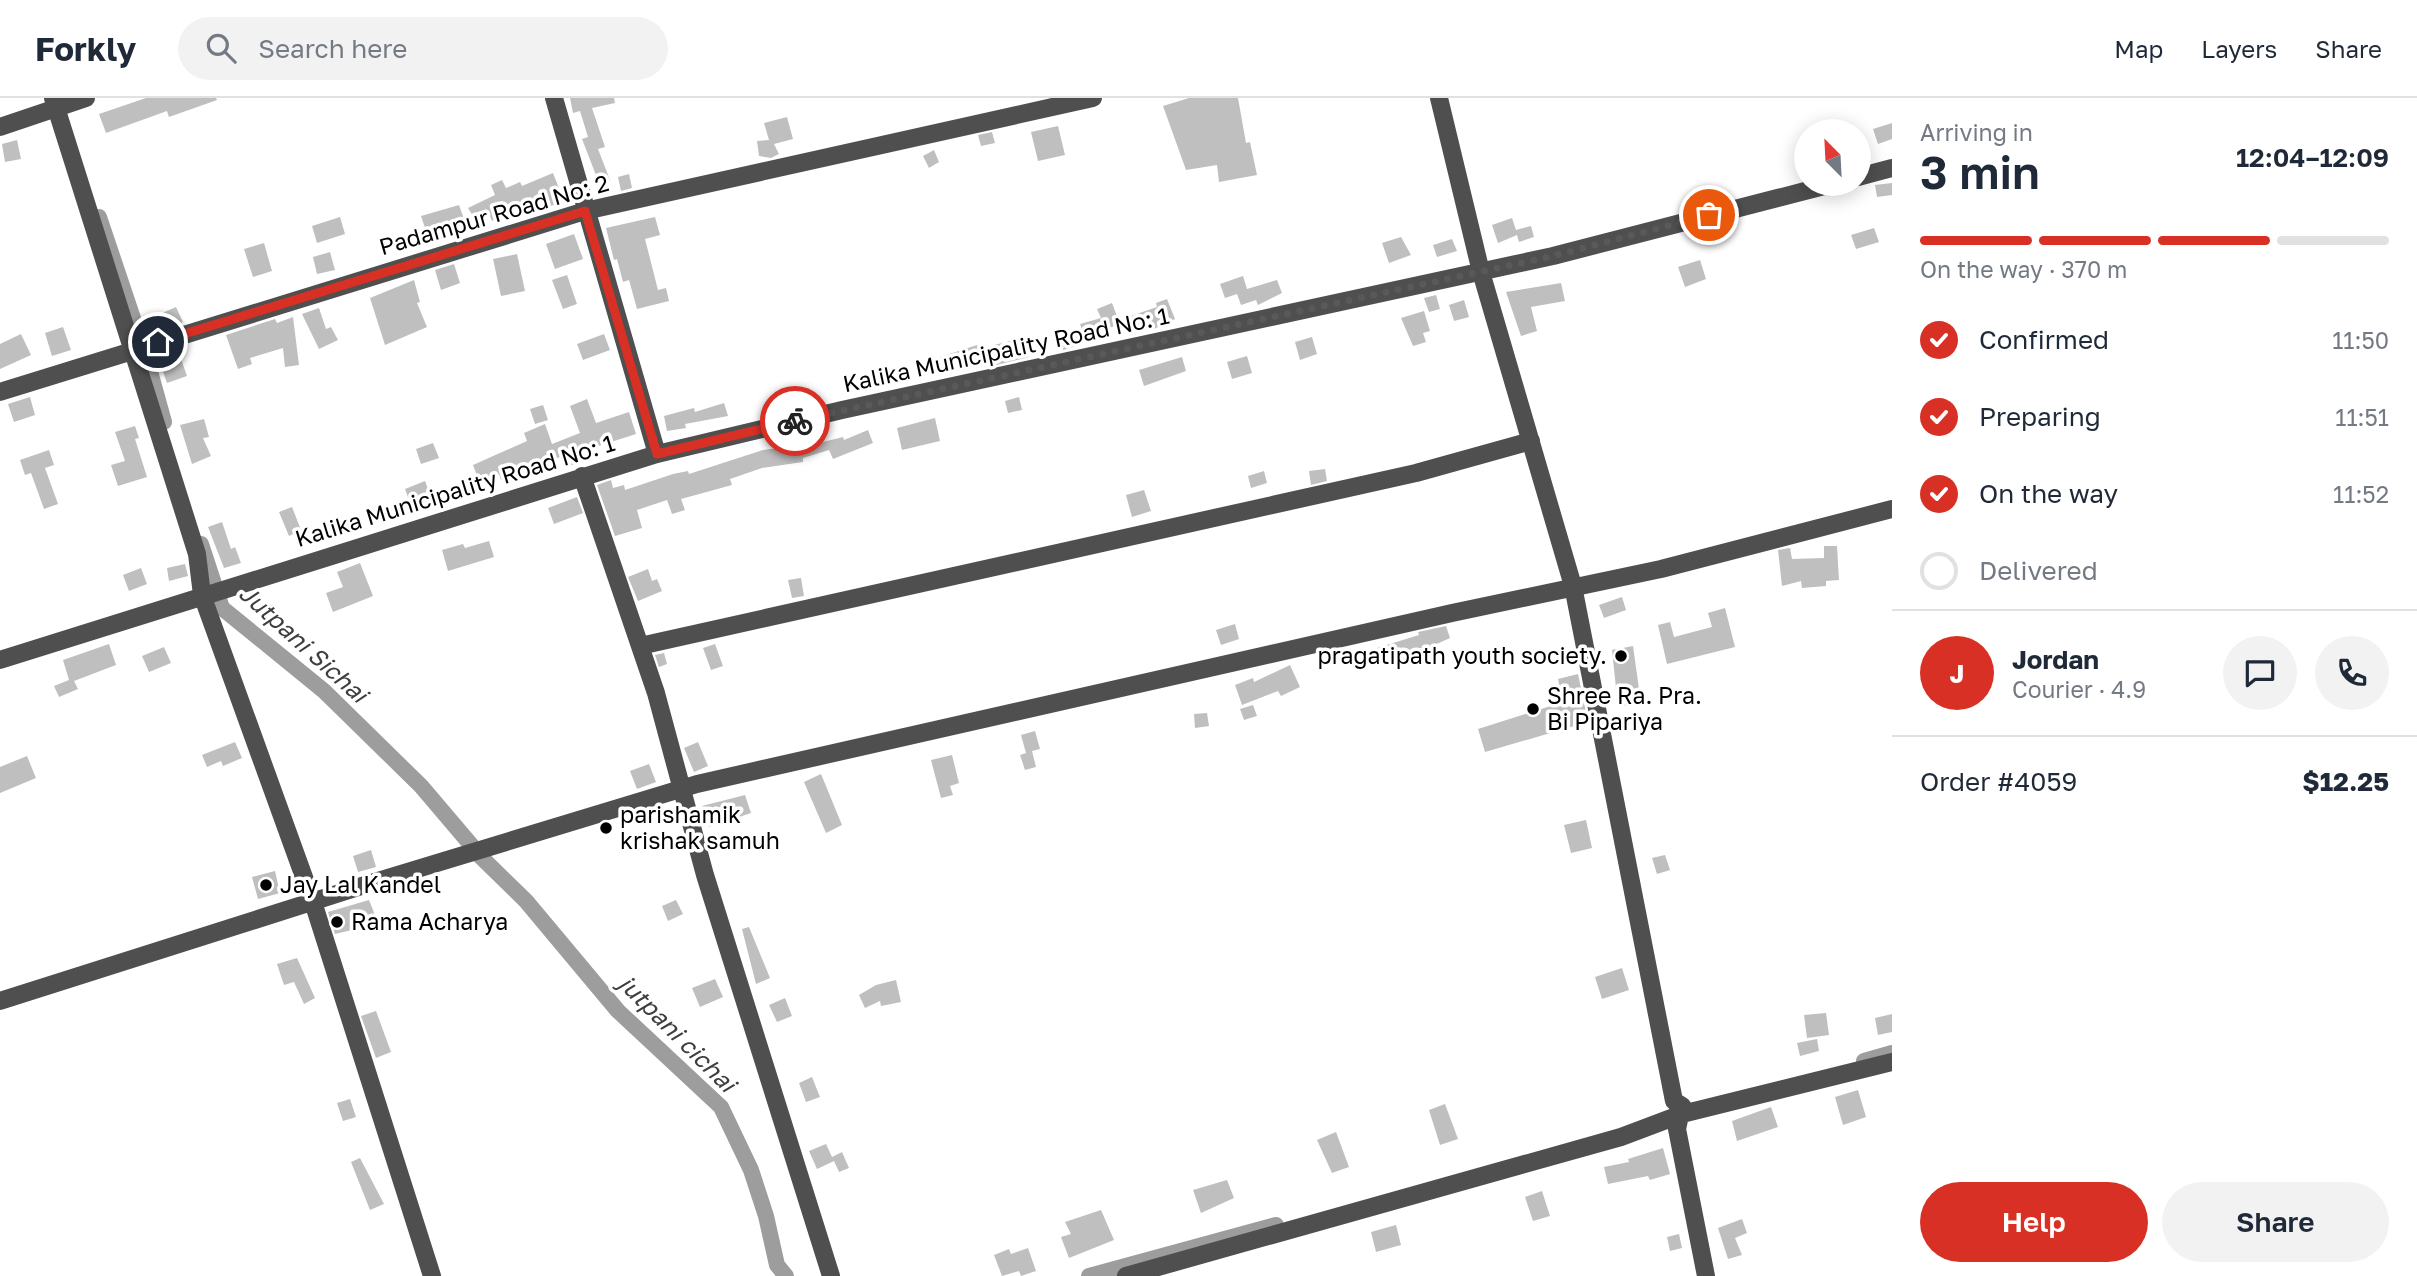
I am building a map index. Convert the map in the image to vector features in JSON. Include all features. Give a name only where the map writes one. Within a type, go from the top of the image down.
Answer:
[{"type":"street","points":[[0,127],[55,104],[86,98]]},
{"type":"street","points":[[554,98],[657,454]]},
{"type":"street","name":"Padampur Road No: 2","points":[[0,392],[585,211],[1093,98]]},
{"type":"street","points":[[1439,98],[1481,272],[1573,586],[1674,1101],[1682,1111]]},
{"type":"street","points":[[55,104],[197,554],[202,595],[313,902],[432,1276]]},
{"type":"street","points":[[1871,174],[1892,168]]},
{"type":"street","name":"Kalika Municipality Road No: 1","points":[[0,660],[657,454],[842,410],[1553,256],[1794,194]]},
{"type":"street","points":[[640,646],[1402,476],[1531,441]]},
{"type":"street","points":[[582,477],[640,646],[683,788],[705,875],[831,1276]]},
{"type":"street","points":[[0,1001],[683,788],[1573,586],[1661,569],[1892,509]]},
{"type":"street","points":[[1126,1276],[1608,1141],[1682,1111],[1892,1062]]},
{"type":"street","points":[[1682,1111],[1677,1129],[1706,1276]]},
{"type":"building","points":[[146,98],[217,100],[169,117],[167,111],[106,133],[99,114]]},
{"type":"building","points":[[570,98],[614,98],[615,103],[592,108],[605,147],[598,149],[610,180],[599,183],[582,139],[588,137],[580,111],[573,113]]},
{"type":"building","points":[[1189,98],[1238,98],[1246,143],[1250,142],[1257,175],[1219,182],[1217,165],[1186,170],[1163,106]]},
{"type":"building","points":[[787,117],[793,139],[774,144],[779,154],[771,158],[759,156],[757,141],[769,140],[764,123]]},
{"type":"building","points":[[1892,123],[1892,139],[1878,144],[1873,129]]},
{"type":"building","points":[[1058,126],[1065,155],[1038,161],[1031,132]]},
{"type":"building","points":[[992,132],[995,143],[981,146],[978,135]]},
{"type":"building","points":[[17,140],[21,159],[5,162],[2,144]]},
{"type":"building","points":[[934,150],[939,162],[929,168],[923,156]]},
{"type":"building","points":[[553,173],[564,201],[546,208],[541,196],[503,212],[504,216],[492,221],[488,211],[475,219],[468,208],[495,195],[491,185],[502,180],[506,188],[520,182],[522,186]]},
{"type":"building","points":[[629,174],[632,188],[621,191],[618,177]]},
{"type":"building","points":[[1892,183],[1892,195],[1877,197],[1875,185]]},
{"type":"building","points":[[459,205],[464,219],[426,231],[421,216]]},
{"type":"building","points":[[340,217],[345,234],[317,243],[312,226]]},
{"type":"building","points":[[655,217],[660,235],[645,239],[658,290],[666,288],[669,301],[637,309],[629,280],[623,282],[617,259],[614,260],[606,228]]},
{"type":"building","points":[[1512,218],[1516,230],[1531,226],[1534,237],[1519,242],[1517,235],[1498,243],[1492,225]]},
{"type":"building","points":[[1874,228],[1879,242],[1856,249],[1851,235]]},
{"type":"building","points":[[574,234],[583,259],[555,269],[546,244]]},
{"type":"building","points":[[1401,237],[1411,255],[1389,263],[1382,243]]},
{"type":"building","points":[[1452,239],[1457,251],[1437,257],[1433,245]]},
{"type":"building","points":[[264,243],[272,271],[253,277],[244,249]]},
{"type":"building","points":[[330,252],[335,270],[317,274],[313,257]]},
{"type":"building","points":[[517,254],[525,291],[501,296],[493,259]]},
{"type":"building","points":[[1700,260],[1706,279],[1685,287],[1678,267]]},
{"type":"building","points":[[454,264],[460,283],[441,290],[435,270]]},
{"type":"building","points":[[567,275],[577,304],[563,309],[552,280]]},
{"type":"building","points":[[1243,276],[1247,289],[1277,280],[1282,293],[1258,305],[1256,300],[1241,305],[1237,294],[1225,298],[1220,284]]},
{"type":"building","points":[[414,280],[420,302],[417,303],[427,327],[385,345],[370,298]]},
{"type":"building","points":[[1561,283],[1565,301],[1531,307],[1537,331],[1521,336],[1506,292]]},
{"type":"building","points":[[1436,295],[1440,309],[1429,312],[1424,298]]},
{"type":"building","points":[[1167,299],[1175,319],[1154,329],[1153,327],[1131,334],[1125,318],[1157,307],[1156,303]]},
{"type":"building","points":[[1464,300],[1469,317],[1454,321],[1449,305]]},
{"type":"building","points":[[1112,303],[1120,324],[1101,331],[1102,335],[1085,340],[1080,324],[1101,318],[1097,309]]},
{"type":"building","points":[[176,307],[183,322],[166,329],[160,314]]},
{"type":"building","points":[[319,308],[326,329],[331,327],[338,340],[319,349],[302,314]]},
{"type":"building","points":[[1424,311],[1430,331],[1423,333],[1426,342],[1413,346],[1401,318]]},
{"type":"building","points":[[293,317],[299,365],[285,367],[283,348],[250,358],[252,364],[238,369],[226,335],[275,319],[277,323]]},
{"type":"building","points":[[63,327],[71,350],[52,356],[45,333]]},
{"type":"building","points":[[1079,331],[1083,344],[1063,350],[1059,337]]},
{"type":"building","points":[[21,334],[31,355],[0,369],[0,344]]},
{"type":"building","points":[[604,334],[610,350],[583,360],[577,344]]},
{"type":"building","points":[[1312,337],[1317,354],[1300,360],[1295,342]]},
{"type":"building","points":[[1018,339],[1020,345],[1026,344],[1029,357],[996,365],[993,357],[945,373],[940,357],[977,345],[978,349]]},
{"type":"building","points":[[180,356],[187,376],[167,383],[160,363]]},
{"type":"building","points":[[1247,356],[1252,373],[1232,379],[1227,362]]},
{"type":"building","points":[[1182,357],[1186,371],[1144,386],[1139,370]]},
{"type":"building","points":[[30,397],[35,415],[14,422],[8,404]]},
{"type":"building","points":[[1019,397],[1022,410],[1008,413],[1005,401]]},
{"type":"building","points":[[587,399],[596,423],[629,412],[636,434],[583,451],[586,460],[564,468],[560,457],[501,480],[499,474],[479,481],[473,465],[527,441],[524,433],[545,424],[552,444],[580,433],[570,406]]},
{"type":"building","points":[[724,403],[728,416],[685,424],[686,428],[667,431],[664,416],[694,408],[695,412]]},
{"type":"building","points":[[543,405],[548,420],[535,424],[530,409]]},
{"type":"building","points":[[935,418],[940,441],[902,450],[897,428]]},
{"type":"building","points":[[204,419],[209,437],[203,438],[211,456],[192,464],[180,425]]},
{"type":"building","points":[[135,426],[139,438],[135,439],[147,477],[118,486],[111,465],[125,461],[115,432]]},
{"type":"building","points":[[868,430],[873,443],[833,459],[829,450],[803,458],[803,462],[762,468],[730,479],[732,485],[681,499],[685,510],[672,514],[667,500],[637,510],[642,528],[615,536],[597,485],[611,480],[613,488],[624,485],[625,490],[673,474],[688,471],[689,474],[763,450],[808,444],[806,438],[821,434],[823,442],[843,437],[844,440]]},
{"type":"building","points":[[433,443],[439,458],[421,464],[416,449]]},
{"type":"building","points":[[49,450],[54,465],[45,468],[58,504],[44,509],[31,473],[25,475],[20,460]]},
{"type":"building","points":[[1325,469],[1327,481],[1311,485],[1309,471]]},
{"type":"building","points":[[1264,471],[1267,483],[1251,488],[1248,476]]},
{"type":"building","points":[[425,481],[432,500],[412,508],[405,489]]},
{"type":"building","points":[[1144,490],[1151,511],[1132,517],[1126,495]]},
{"type":"building","points":[[577,497],[583,513],[554,524],[548,508]]},
{"type":"building","points":[[292,507],[301,530],[289,536],[279,512]]},
{"type":"building","points":[[222,522],[231,549],[235,547],[241,563],[224,568],[208,527]]},
{"type":"building","points":[[489,541],[494,557],[448,571],[442,550],[463,544],[465,548]]},
{"type":"building","points":[[1824,546],[1837,546],[1839,580],[1826,581],[1826,586],[1802,588],[1801,581],[1782,586],[1778,550],[1790,548],[1792,559],[1824,558]]},
{"type":"building","points":[[360,563],[373,596],[333,612],[326,593],[343,587],[337,572]]},
{"type":"building","points":[[185,564],[188,576],[169,581],[167,568]]},
{"type":"building","points":[[141,568],[147,584],[129,591],[123,575]]},
{"type":"building","points":[[648,569],[652,581],[657,579],[662,591],[638,601],[628,577]]},
{"type":"building","points":[[801,578],[804,596],[792,598],[788,580]]},
{"type":"building","points":[[1622,597],[1626,610],[1604,618],[1599,605]]},
{"type":"building","points":[[1725,608],[1735,647],[1667,664],[1658,625],[1670,622],[1674,637],[1712,627],[1708,613]]},
{"type":"building","points":[[1235,624],[1239,639],[1221,645],[1216,630]]},
{"type":"building","points":[[1446,626],[1450,638],[1419,652],[1422,661],[1409,666],[1407,659],[1384,667],[1377,648],[1419,635],[1418,632]]},
{"type":"building","points":[[109,644],[116,665],[74,681],[78,689],[59,697],[54,686],[69,680],[63,660]]},
{"type":"building","points":[[715,644],[723,666],[711,670],[703,648]]},
{"type":"building","points":[[1633,646],[1641,703],[1618,707],[1612,650]]},
{"type":"building","points":[[164,647],[171,663],[149,672],[142,656]]},
{"type":"building","points":[[664,653],[667,664],[659,667],[655,655]]},
{"type":"building","points":[[1290,665],[1300,687],[1281,696],[1278,691],[1242,705],[1235,685],[1253,678],[1254,682]]},
{"type":"building","points":[[1578,674],[1588,722],[1485,752],[1478,729],[1563,702],[1558,679]]},
{"type":"building","points":[[1253,705],[1257,716],[1244,720],[1240,709]]},
{"type":"building","points":[[1207,713],[1209,726],[1195,728],[1194,714]]},
{"type":"building","points":[[1035,731],[1040,749],[1032,751],[1036,767],[1025,770],[1020,755],[1026,753],[1021,735]]},
{"type":"building","points":[[235,742],[242,758],[223,766],[221,761],[207,767],[202,755]]},
{"type":"building","points":[[698,742],[708,766],[694,772],[684,748]]},
{"type":"building","points":[[952,755],[959,783],[950,786],[953,795],[941,798],[931,760]]},
{"type":"building","points":[[27,756],[36,778],[0,793],[0,767]]},
{"type":"building","points":[[649,764],[656,782],[637,789],[630,771]]},
{"type":"building","points":[[821,774],[842,825],[826,833],[804,782]]},
{"type":"building","points":[[745,795],[751,813],[709,827],[702,806]]},
{"type":"building","points":[[1586,820],[1592,848],[1571,853],[1564,825]]},
{"type":"building","points":[[371,850],[376,867],[358,872],[353,856]]},
{"type":"building","points":[[1665,855],[1670,870],[1657,874],[1652,858]]},
{"type":"building","name":"Jay Lal Kandel","points":[[275,871],[280,893],[258,899],[252,877]]},
{"type":"building","points":[[369,900],[375,915],[351,925],[352,930],[335,934],[328,912]]},
{"type":"building","points":[[676,900],[683,914],[668,921],[662,906]]},
{"type":"building","points":[[749,927],[770,978],[756,984],[742,929]]},
{"type":"building","points":[[297,958],[315,998],[304,1004],[294,982],[284,985],[277,964]]},
{"type":"building","points":[[1622,968],[1629,990],[1602,999],[1595,977]]},
{"type":"building","points":[[715,979],[723,997],[700,1007],[692,988]]},
{"type":"building","points":[[896,980],[901,1002],[881,1006],[880,1001],[865,1008],[859,995],[876,985]]},
{"type":"building","points":[[785,998],[792,1016],[777,1022],[769,1005]]},
{"type":"building","points":[[376,1011],[391,1052],[376,1058],[361,1016]]},
{"type":"building","points":[[1826,1013],[1829,1035],[1807,1038],[1804,1015]]},
{"type":"building","points":[[1892,1014],[1892,1032],[1878,1035],[1875,1018]]},
{"type":"building","points":[[1817,1039],[1819,1051],[1800,1056],[1797,1043]]},
{"type":"building","points":[[812,1077],[820,1097],[806,1102],[799,1083]]},
{"type":"building","points":[[1858,1090],[1866,1117],[1843,1125],[1835,1097]]},
{"type":"building","points":[[350,1099],[356,1117],[343,1121],[337,1103]]},
{"type":"building","points":[[1445,1104],[1458,1139],[1440,1145],[1429,1110]]},
{"type":"building","points":[[1771,1107],[1778,1127],[1737,1141],[1732,1121]]},
{"type":"building","points":[[1336,1132],[1349,1167],[1332,1173],[1317,1140]]},
{"type":"building","points":[[826,1144],[832,1157],[842,1152],[849,1168],[839,1172],[834,1161],[817,1169],[809,1151]]},
{"type":"building","points":[[1663,1148],[1670,1174],[1650,1180],[1648,1176],[1608,1184],[1604,1167],[1629,1162],[1628,1159]]},
{"type":"building","points":[[360,1158],[384,1204],[370,1210],[351,1162]]},
{"type":"building","points":[[1227,1180],[1234,1198],[1201,1213],[1193,1190]]},
{"type":"building","points":[[1542,1191],[1550,1216],[1533,1221],[1525,1197]]},
{"type":"building","points":[[1101,1210],[1114,1240],[1069,1258],[1061,1237],[1071,1234],[1065,1222]]},
{"type":"building","points":[[1742,1219],[1747,1233],[1735,1238],[1742,1255],[1728,1259],[1718,1228]]},
{"type":"building","points":[[1396,1225],[1401,1245],[1376,1252],[1371,1232]]},
{"type":"building","points":[[1679,1234],[1682,1248],[1670,1251],[1667,1237]]},
{"type":"building","points":[[1028,1248],[1036,1271],[1021,1276],[1019,1271],[1002,1276],[994,1255],[1009,1249],[1011,1254]]},
{"type":"waterway","name":"Jutpani Sichai","points":[[99,217],[139,336]]},
{"type":"waterway","name":"Jutpani Sichai","points":[[146,357],[164,422]]},
{"type":"waterway","name":"Jutpani Sichai","points":[[201,544],[222,608],[324,691],[421,786],[472,846]]},
{"type":"waterway","name":"jutpani cichai","points":[[480,856],[526,901],[618,1011],[721,1107],[751,1170],[766,1216],[777,1265],[786,1276]]},
{"type":"waterway","points":[[1864,1061],[1892,1053]]},
{"type":"waterway","points":[[1089,1276],[1276,1225]]},
{"type":"way so far","points":[[795,421],[1553,256],[1709,215]]},
{"type":"place","name":"pragatipath youth society.","points":[[1621,656]]},
{"type":"place","name":"Shree Ra. Pra. Bi Pipariya","points":[[1533,709]]},
{"type":"place","name":"parishamik krishak samuh","points":[[606,828]]},
{"type":"place","name":"Jay Lal Kandel","points":[[266,885]]},
{"type":"place","name":"Rama Acharya","points":[[337,922]]},
{"type":"route","points":[[158,342],[585,211],[657,454],[795,421]]}]
